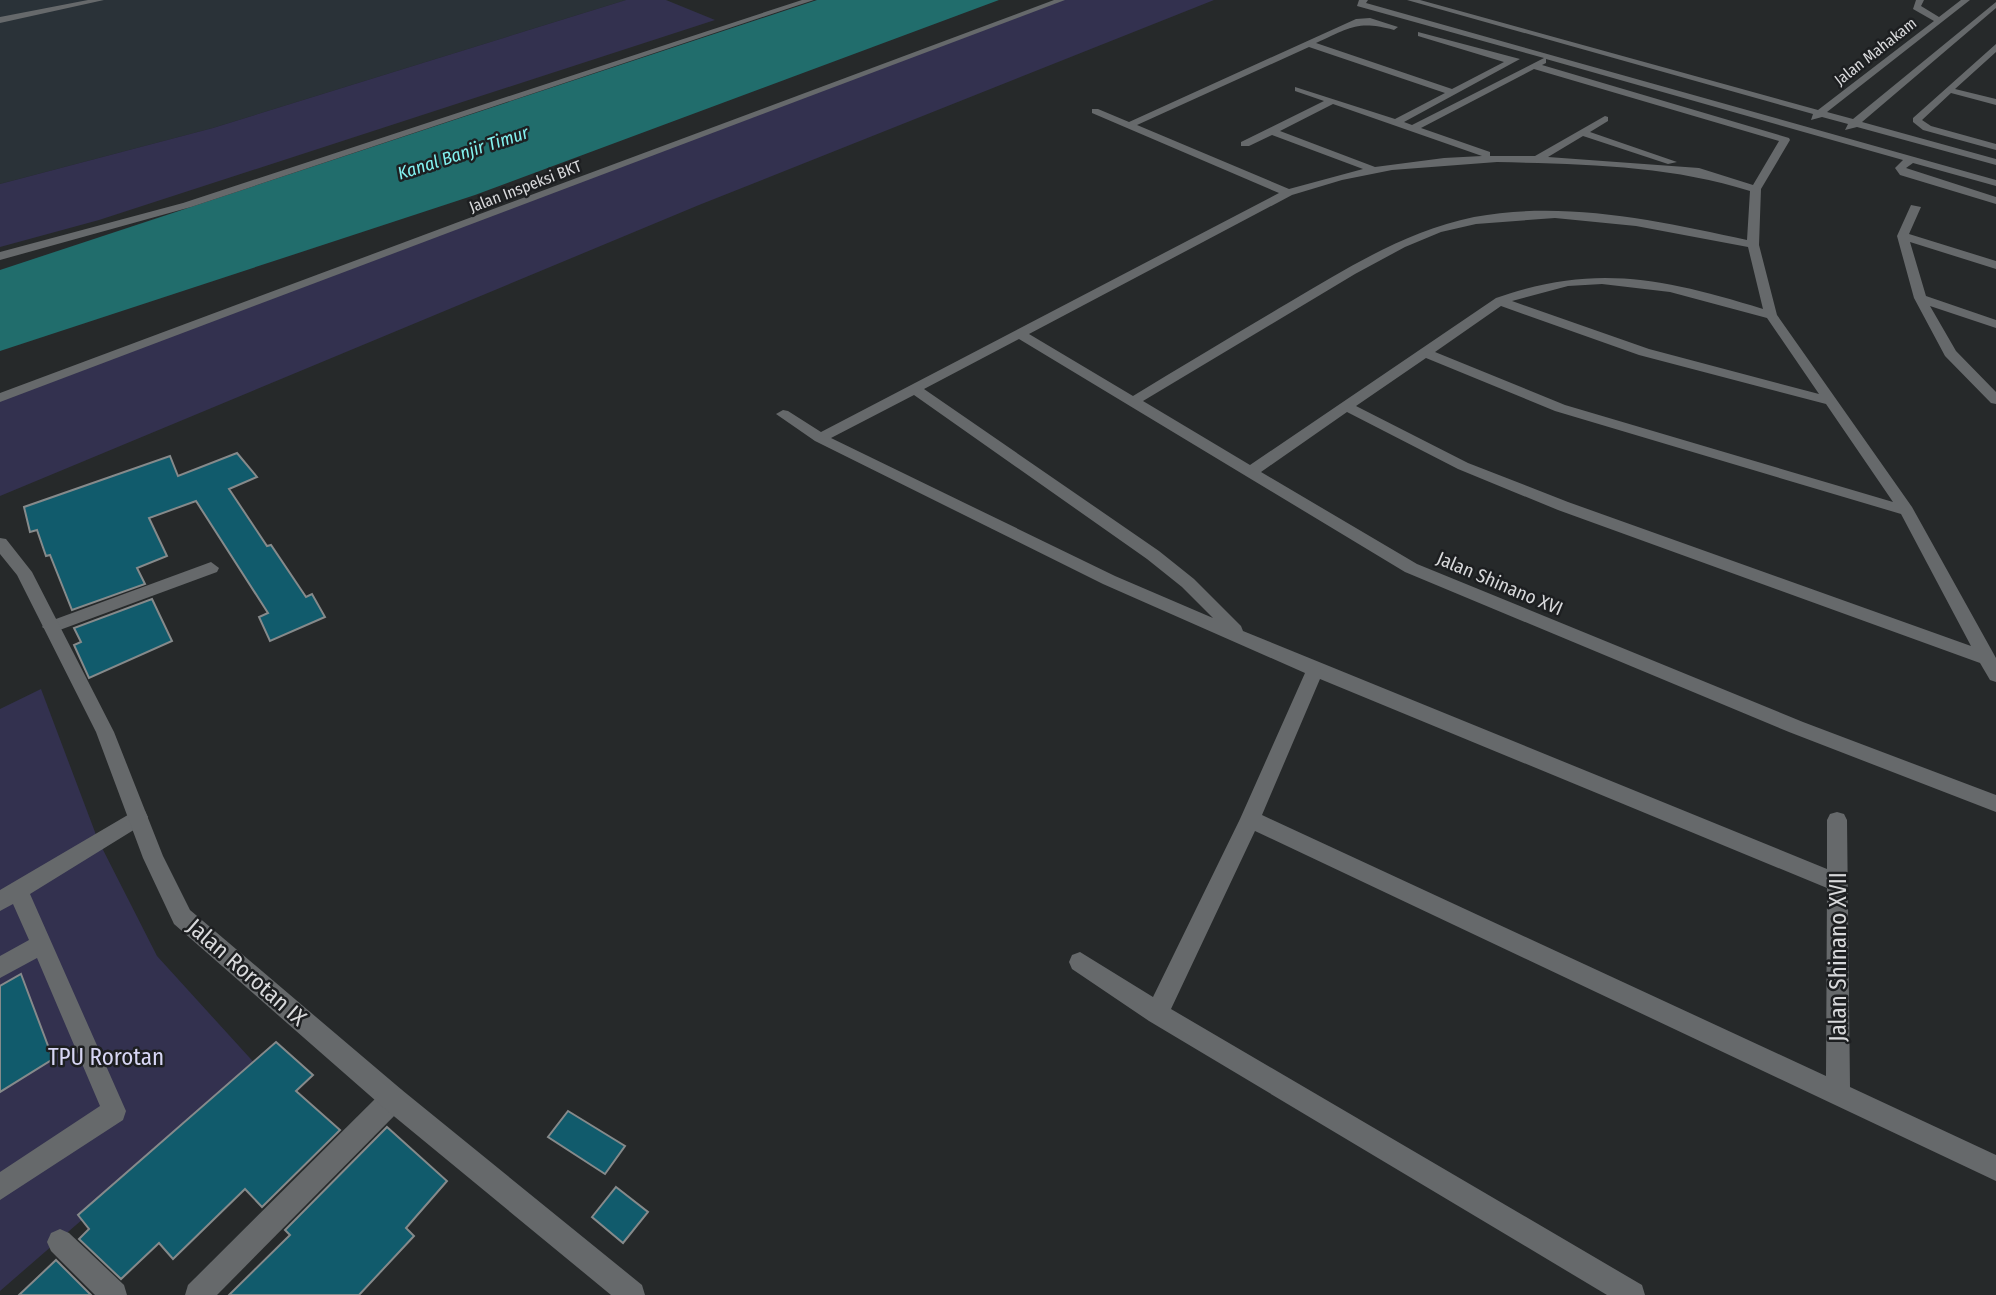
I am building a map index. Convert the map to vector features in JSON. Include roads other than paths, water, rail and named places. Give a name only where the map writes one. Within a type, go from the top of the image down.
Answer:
[{"type":"street","points":[[0,20],[100,0]]},
{"type":"street","points":[[0,256],[187,205],[810,0]]},
{"type":"street","name":"Jalan Inspeksi BKT","points":[[0,397],[1061,0]]},
{"type":"street","points":[[1364,0],[1360,4],[1996,183]]},
{"type":"street","points":[[1411,0],[1996,162]]},
{"type":"street","points":[[1920,0],[1915,5],[1940,21]]},
{"type":"street","name":"Jalan Mahakam","points":[[1756,188],[1785,140],[1966,0]]},
{"type":"street","points":[[1838,137],[1996,4]]},
{"type":"street","points":[[1130,125],[1307,43],[1365,20],[1785,140]]},
{"type":"street","points":[[1307,43],[1452,92]]},
{"type":"street","points":[[1996,47],[1917,118],[1917,122],[1996,147]]},
{"type":"street","points":[[1395,123],[1528,52]]},
{"type":"street","points":[[1412,128],[1551,58]]},
{"type":"street","points":[[1298,89],[1496,158]]},
{"type":"street","points":[[1948,90],[1996,102]]},
{"type":"street","points":[[1245,144],[1332,101]]},
{"type":"street","points":[[1095,111],[1288,193]]},
{"type":"street","points":[[1540,157],[1605,119]]},
{"type":"street","points":[[1272,131],[1371,169]]},
{"type":"street","points":[[1581,132],[1756,188],[1753,245],[1771,314],[1907,511],[1996,676]]},
{"type":"street","points":[[820,438],[1288,193],[1328,179],[1371,169],[1435,160],[1540,157],[1709,174]]},
{"type":"street","points":[[1912,158],[1900,168],[1903,173],[1996,201]]},
{"type":"street","points":[[1915,207],[1903,236],[1920,298],[1950,353],[1996,400]]},
{"type":"street","points":[[1132,402],[1391,247],[1440,229],[1499,219],[1559,216],[1626,220],[1753,245]]},
{"type":"street","points":[[1903,236],[1996,265]]},
{"type":"street","points":[[1249,472],[1500,301],[1525,290],[1574,280],[1627,279],[1686,290],[1771,314]]},
{"type":"street","points":[[1920,298],[1996,324]]},
{"type":"street","points":[[1500,301],[1644,352],[1830,401]]},
{"type":"street","name":"Jalan Shinano XVI","points":[[1020,334],[1411,568],[1796,727],[1996,804]]},
{"type":"street","points":[[1426,353],[1560,408],[1907,511]]},
{"type":"street","points":[[916,390],[1173,570],[1242,638]]},
{"type":"street","points":[[1347,407],[1463,466],[1563,506],[1987,658]]},
{"type":"street","points":[[783,414],[820,438],[1109,580],[1315,670],[1839,883]]},
{"type":"street","name":"Jalan Rorotan IX","points":[[0,544],[24,572],[105,732],[153,858],[182,917],[393,1099],[632,1295]]},
{"type":"street","points":[[51,627],[211,568]]},
{"type":"street","points":[[1157,1013],[1250,819],[1315,670]]},
{"type":"street","points":[[0,1187],[114,1111],[41,944],[9,895],[138,817]]},
{"type":"street","points":[[1250,819],[1996,1168]]},
{"type":"street","name":"Jalan Shinano XVII","points":[[1837,820],[1838,1094]]},
{"type":"street","points":[[0,968],[41,944]]},
{"type":"street","points":[[1080,962],[1157,1013],[1632,1295]]},
{"type":"street","points":[[198,1295],[393,1099]]},
{"type":"street","points":[[60,1242],[114,1295]]},
{"type":"water","name":"Kanal Banjir Timur","points":[[817,0],[999,0],[475,195],[0,351],[0,270]]},
{"type":"park label","name":"TPU Rorotan","points":[[106,1057]]}]
